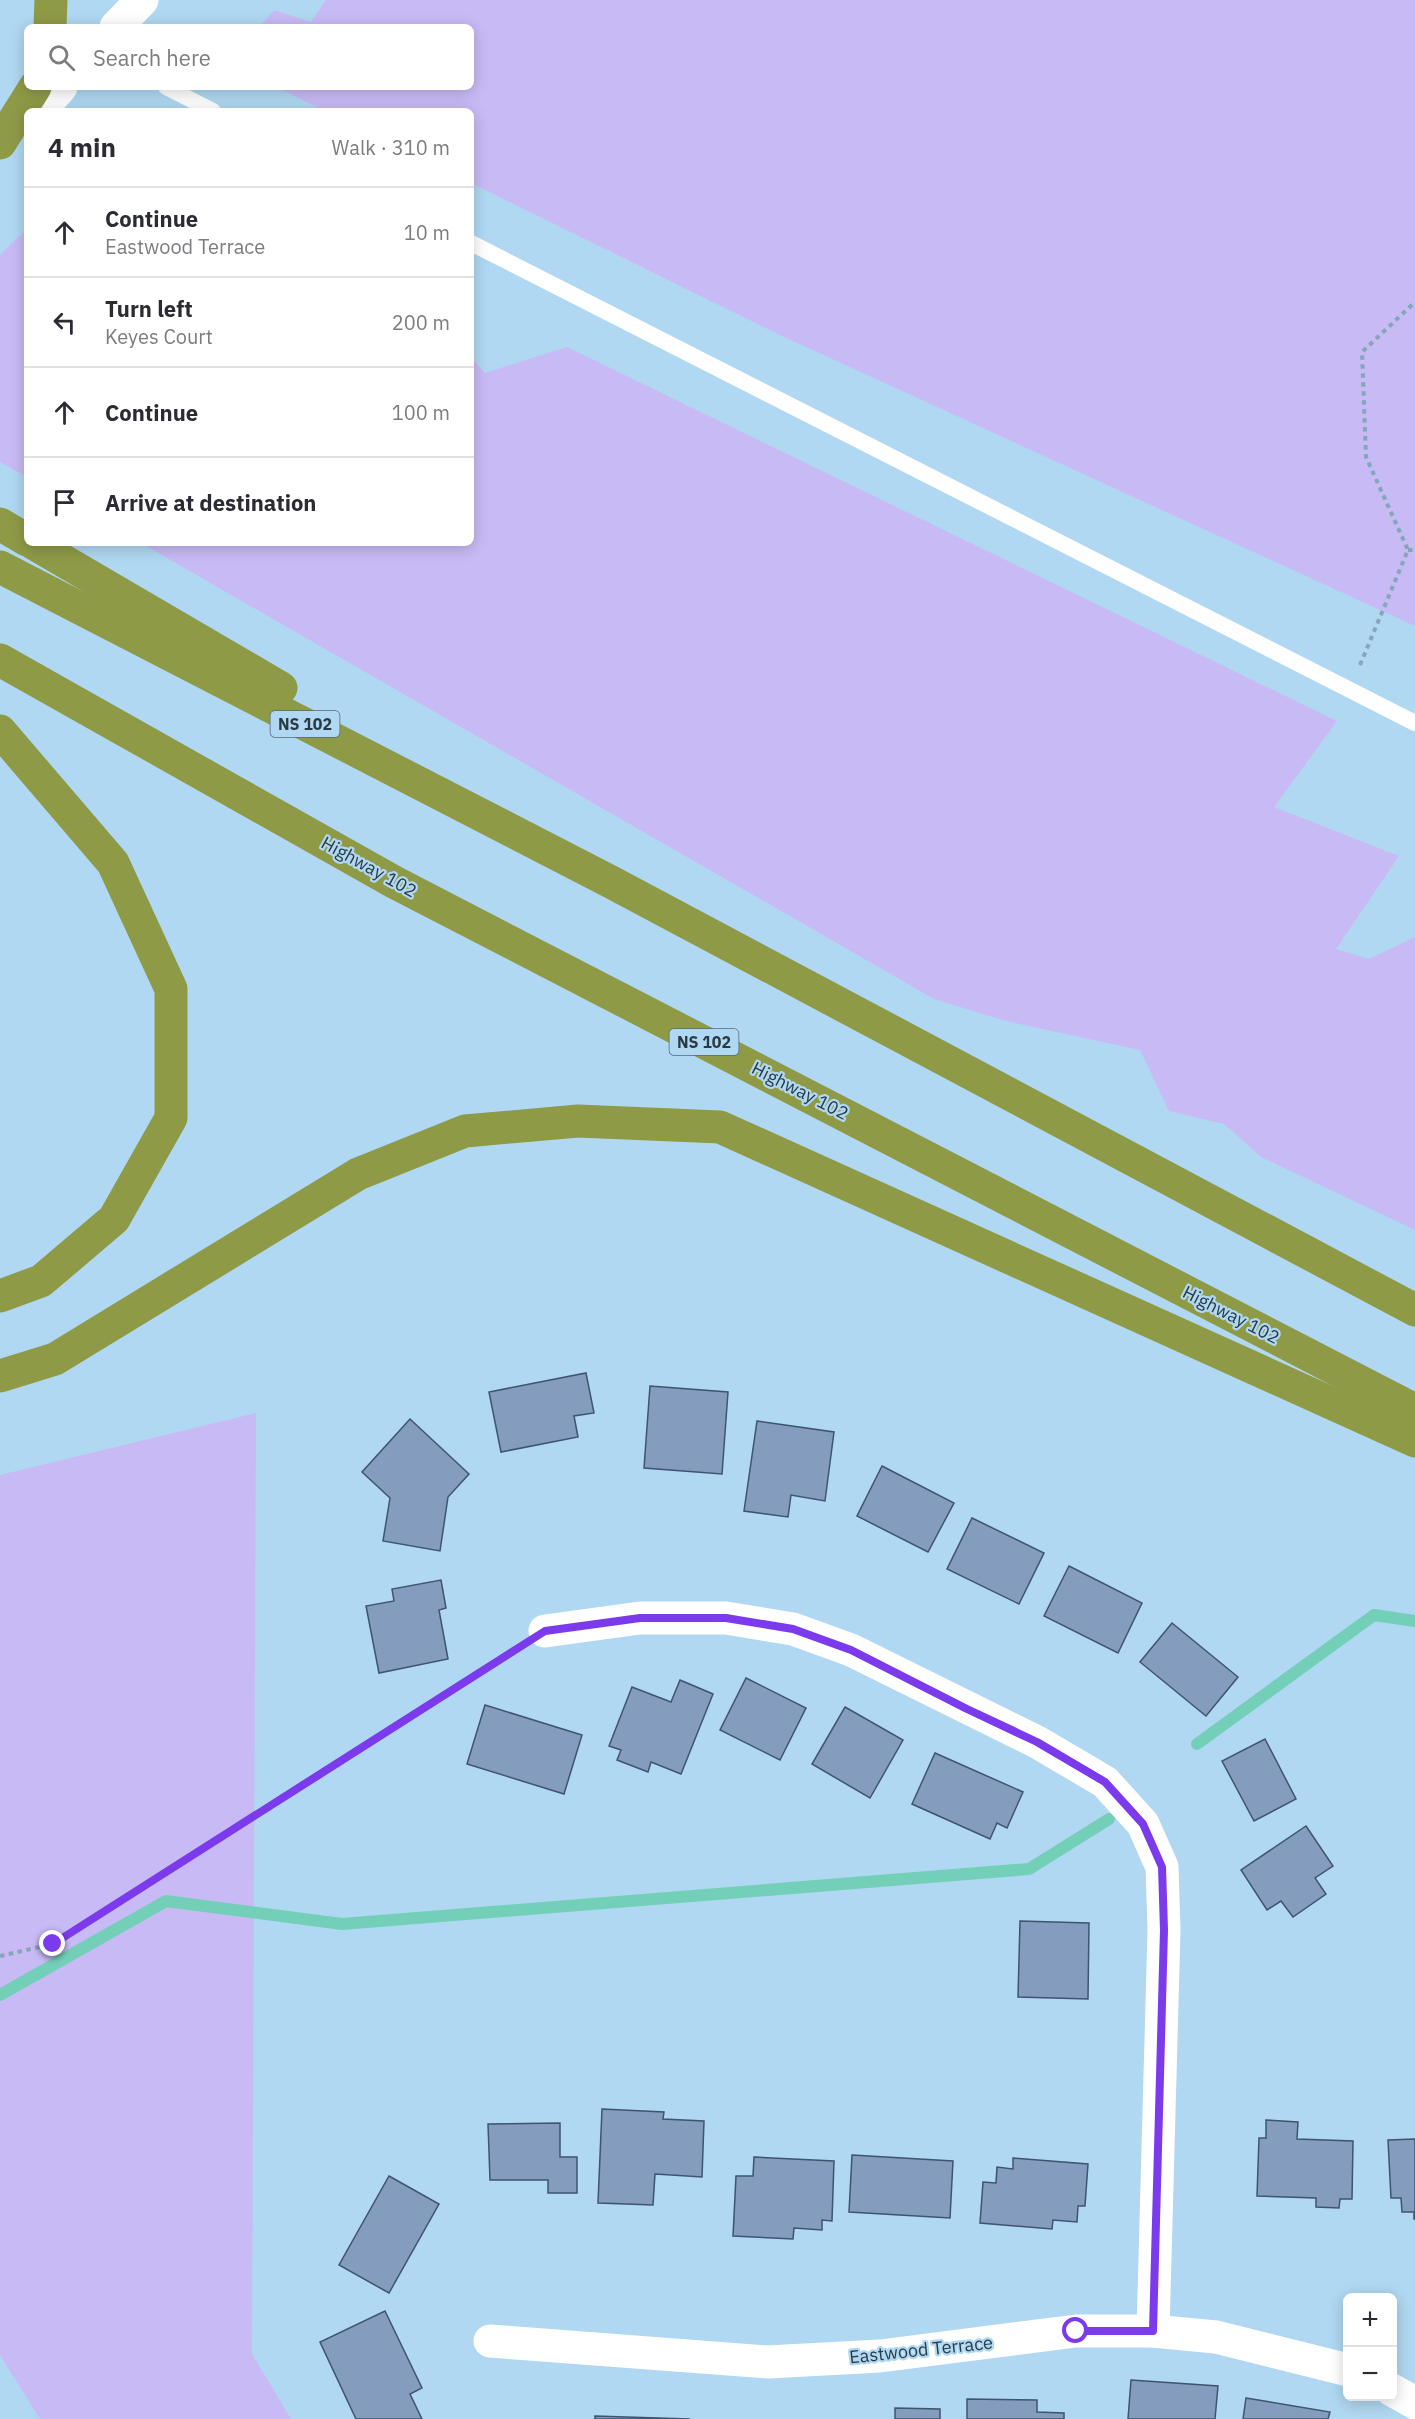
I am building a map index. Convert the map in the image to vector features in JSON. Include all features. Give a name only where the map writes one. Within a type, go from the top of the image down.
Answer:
[{"type":"highway","points":[[50,24],[51,0]]},
{"type":"highway","points":[[0,143],[33,90]]},
{"type":"highway","points":[[0,524],[24,538]]},
{"type":"highway","points":[[38,546],[611,882]]},
{"type":"highway","name":"NS 102","points":[[0,567],[611,882],[1415,1310]]},
{"type":"highway","name":"Highway 102","points":[[0,660],[394,882],[1415,1410]]},
{"type":"highway","points":[[0,731],[113,863],[171,989],[171,1118],[114,1219],[41,1281],[0,1296]]},
{"type":"highway","points":[[0,1376],[55,1359],[358,1174],[465,1131],[578,1121],[720,1127],[1415,1441]]},
{"type":"street","points":[[119,24],[142,0]]},
{"type":"street","points":[[43,108],[58,90]]},
{"type":"street","points":[[0,158],[24,130]]},
{"type":"street","points":[[545,1631],[640,1618],[726,1618],[793,1629],[851,1650],[1037,1742],[1105,1782],[1143,1824],[1162,1867],[1163,1919],[1153,2331]]},
{"type":"street","name":"Eastwood Terrace","points":[[490,2341],[768,2362],[880,2356],[1076,2331],[1153,2331],[1216,2337],[1343,2369]]},
{"type":"street","points":[[1397,2393],[1415,2403]]},
{"type":"lane","points":[[172,90],[207,108]]},
{"type":"lane","points":[[474,245],[1415,723]]},
{"type":"path","points":[[1349,690],[1408,550],[1366,457],[1362,352],[1415,302]]},
{"type":"path","points":[[1408,550],[1415,550]]},
{"type":"path","points":[[0,1956],[53,1944],[545,1631]]},
{"type":"shaded area","points":[[326,0],[1415,0],[1415,626],[782,336],[474,184],[474,108],[319,108],[282,90],[474,90],[474,24],[262,24],[274,10],[311,22]]},
{"type":"shaded area","points":[[24,232],[24,475],[0,462],[0,255]]},
{"type":"shaded area","points":[[567,347],[1337,721],[1274,807],[1399,856],[1336,949],[1369,959],[1415,937],[1415,1230],[1261,1157],[1224,1124],[1169,1111],[1140,1050],[1006,1021],[934,999],[146,546],[474,546],[474,360],[485,373]]},
{"type":"shaded area","points":[[256,1413],[252,2354],[291,2419],[40,2419],[0,2355],[0,1475]]},
{"type":"building","points":[[586,1373],[594,1413],[574,1416],[578,1437],[501,1452],[489,1392]]},
{"type":"building","points":[[650,1386],[728,1392],[722,1474],[644,1468]]},
{"type":"building","points":[[410,1419],[469,1474],[448,1497],[440,1551],[383,1541],[390,1498],[362,1472]]},
{"type":"building","points":[[757,1421],[834,1432],[825,1501],[791,1495],[788,1517],[744,1511]]},
{"type":"building","points":[[882,1466],[954,1503],[928,1552],[857,1516]]},
{"type":"building","points":[[972,1518],[1044,1553],[1019,1604],[947,1569]]},
{"type":"building","points":[[1069,1566],[1142,1603],[1118,1653],[1044,1616]]},
{"type":"building","points":[[441,1580],[446,1608],[439,1610],[448,1659],[379,1673],[366,1606],[394,1601],[392,1589]]},
{"type":"building","points":[[1172,1623],[1238,1677],[1206,1716],[1140,1662]]},
{"type":"building","points":[[746,1678],[806,1708],[780,1760],[720,1730]]},
{"type":"building","points":[[680,1680],[713,1694],[681,1774],[651,1762],[648,1772],[617,1760],[621,1750],[609,1746],[632,1687],[671,1702]]},
{"type":"building","points":[[485,1705],[582,1735],[564,1794],[467,1764]]},
{"type":"building","points":[[845,1707],[903,1740],[870,1798],[812,1764]]},
{"type":"building","points":[[1265,1739],[1296,1799],[1254,1821],[1222,1761]]},
{"type":"building","points":[[935,1753],[1023,1792],[1007,1828],[997,1823],[990,1839],[912,1804]]},
{"type":"building","points":[[1306,1826],[1333,1866],[1315,1878],[1326,1894],[1293,1917],[1281,1901],[1267,1910],[1241,1870]]},
{"type":"building","points":[[1020,1921],[1089,1923],[1088,1999],[1018,1997]]},
{"type":"building","points":[[602,2109],[664,2112],[663,2119],[704,2121],[702,2177],[655,2174],[653,2205],[598,2203]]},
{"type":"building","points":[[1266,2120],[1298,2122],[1297,2139],[1353,2141],[1352,2199],[1340,2199],[1339,2208],[1316,2207],[1316,2198],[1257,2196],[1259,2138],[1266,2138]]},
{"type":"building","points":[[560,2123],[560,2157],[577,2157],[577,2193],[548,2193],[548,2180],[490,2180],[488,2124]]},
{"type":"building","points":[[1415,2139],[1414,2219],[1414,2212],[1402,2212],[1401,2198],[1391,2198],[1388,2140]]},
{"type":"building","points":[[852,2155],[953,2161],[950,2218],[849,2212]]},
{"type":"building","points":[[754,2157],[834,2161],[832,2221],[822,2220],[822,2230],[794,2228],[793,2239],[733,2236],[736,2176],[753,2176]]},
{"type":"building","points":[[1013,2158],[1088,2164],[1085,2206],[1078,2206],[1077,2222],[1053,2220],[1052,2229],[980,2223],[983,2182],[996,2183],[997,2167],[1013,2169]]},
{"type":"building","points":[[389,2176],[439,2204],[389,2293],[339,2265]]},
{"type":"building","points":[[385,2311],[422,2388],[410,2394],[422,2419],[356,2419],[320,2342]]},
{"type":"building","points":[[1131,2380],[1218,2386],[1215,2419],[1128,2419]]},
{"type":"building","points":[[1246,2398],[1330,2412],[1328,2419],[1243,2419]]},
{"type":"building","points":[[967,2399],[1037,2400],[1037,2412],[1064,2413],[1064,2419],[967,2419]]},
{"type":"building","points":[[895,2408],[940,2409],[940,2419],[895,2419]]},
{"type":"building","points":[[595,2416],[690,2419],[595,2419]]},
{"type":"waterway","points":[[1197,1744],[1374,1615],[1415,1621]]},
{"type":"waterway","points":[[0,1995],[166,1901],[342,1924],[1029,1869],[1109,1819]]},
{"type":"route","points":[[53,1944],[545,1631],[640,1618],[726,1618],[793,1629],[851,1650],[1037,1742],[1105,1782],[1143,1824],[1162,1867],[1164,1930],[1153,2331],[1076,2331]]}]
